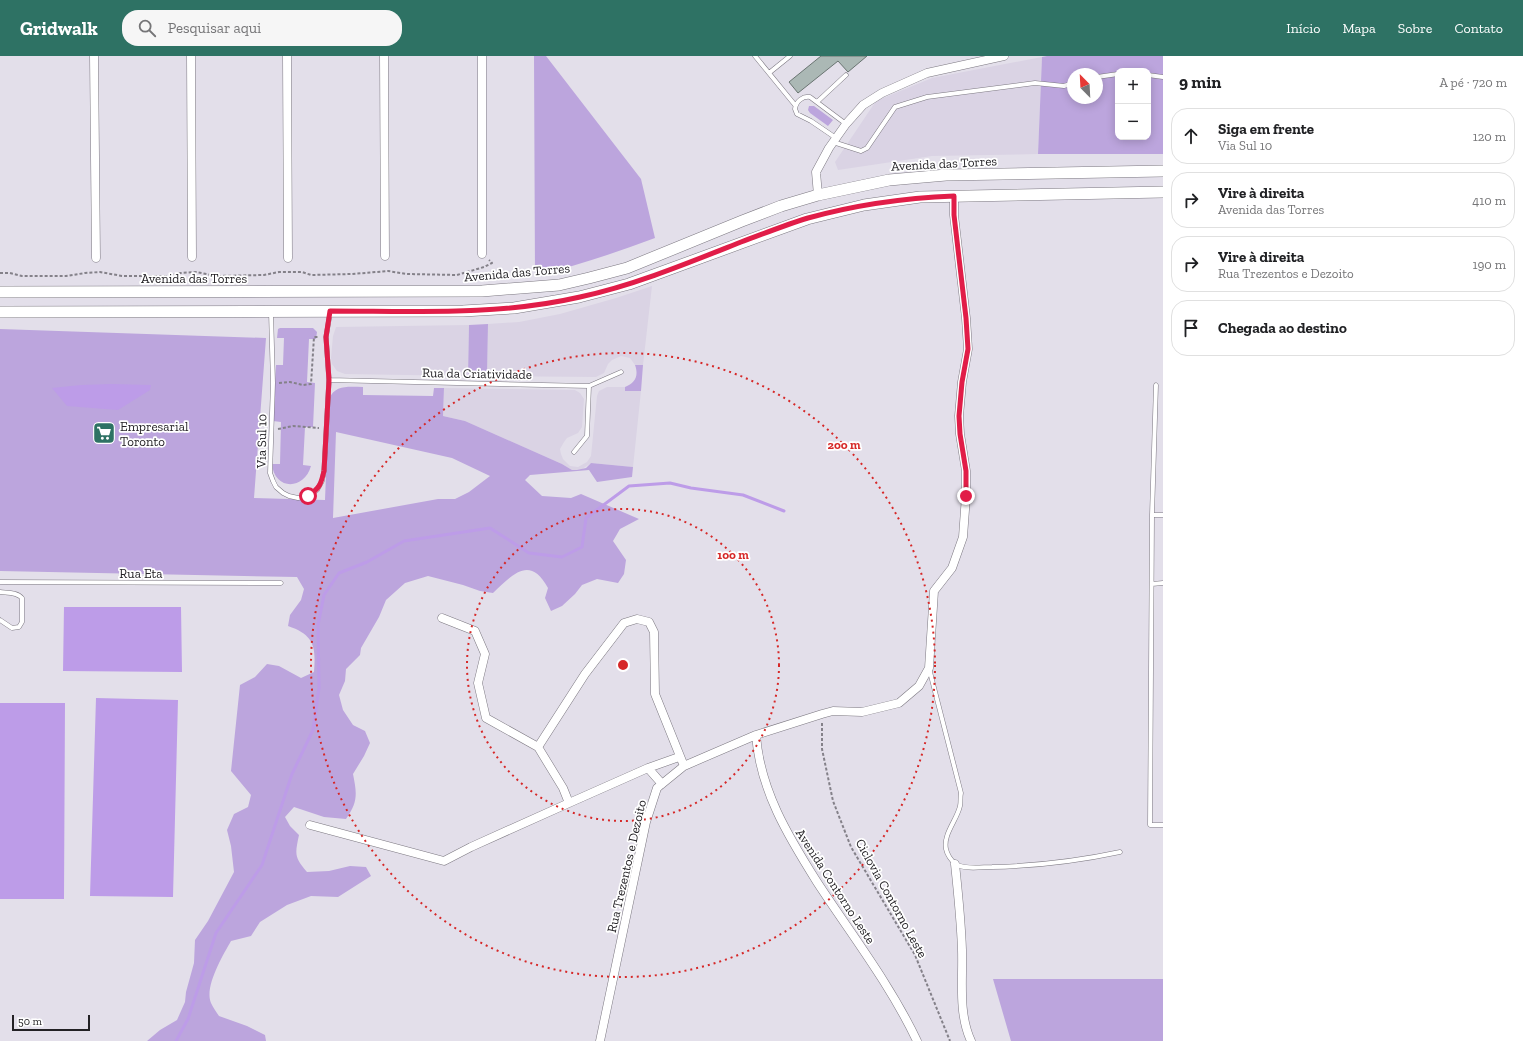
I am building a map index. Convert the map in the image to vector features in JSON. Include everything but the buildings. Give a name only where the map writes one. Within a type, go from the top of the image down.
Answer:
[{"type":"main road","name":"Avenida das Torres","points":[[0,292],[482,291],[559,285],[627,268],[742,221],[818,195],[889,180],[946,175],[1163,171]]},
{"type":"main road","points":[[0,312],[271,312],[485,310],[514,308],[579,298],[628,284],[807,219],[871,204],[920,197],[1163,192]]},
{"type":"main road","points":[[19,312],[23,308],[24,301],[21,292]]},
{"type":"street","points":[[94,56],[96,258]]},
{"type":"street","points":[[191,56],[192,257]]},
{"type":"street","points":[[287,56],[288,258]]},
{"type":"street","points":[[384,56],[385,256]]},
{"type":"street","points":[[482,56],[482,254]]},
{"type":"street","points":[[818,195],[816,172],[846,124],[863,105],[882,93],[927,73],[1004,56]]},
{"type":"street","name":"Rua Trezentos e Dezoito","points":[[600,1041],[646,822],[657,788],[684,766],[756,735],[833,711],[862,712],[899,703],[919,686],[929,668],[934,592],[952,568],[963,537],[966,496],[966,471],[960,434],[959,416],[962,382],[968,349],[966,318],[954,215],[954,196]]},
{"type":"street","points":[[442,618],[475,632],[485,654],[478,683],[486,718],[538,747],[563,788],[569,803]]},
{"type":"street","points":[[538,747],[584,674],[624,623],[637,619],[649,622],[654,632],[655,694],[684,766]]},
{"type":"street","name":"Avenida Contorno Leste","points":[[756,735],[760,765],[766,788],[779,818],[794,846],[892,994],[917,1041]]},
{"type":"street","points":[[310,824],[444,861],[471,847],[648,768],[680,757]]},
{"type":"street","points":[[648,768],[662,784]]},
{"type":"street","points":[[955,864],[962,949],[962,1000],[964,1023],[971,1041]]},
{"type":"lane","points":[[755,56],[795,105],[797,114],[812,122],[835,140],[861,151],[867,148],[895,107],[927,97],[1035,83],[1067,85]]},
{"type":"lane","points":[[769,73],[790,56]]},
{"type":"lane","points":[[1103,76],[1115,74]]},
{"type":"lane","points":[[817,102],[846,75]]},
{"type":"lane","points":[[1151,75],[1163,77]]},
{"type":"lane","points":[[795,105],[804,97],[810,97],[846,124]]},
{"type":"lane","name":"Via Sul 10","points":[[271,312],[273,383],[270,430],[270,472],[272,481],[276,487],[289,496],[298,498],[308,496],[317,490],[322,481],[324,471],[329,380],[326,337],[330,311]]},
{"type":"lane","name":"Rua da Criatividade","points":[[329,380],[589,386],[621,372]]},
{"type":"lane","points":[[1156,385],[1152,515],[1150,825],[1163,826]]},
{"type":"lane","points":[[574,452],[587,436],[589,386]]},
{"type":"lane","points":[[1152,515],[1163,515]]},
{"type":"lane","name":"Rua Eta","points":[[0,582],[281,583]]},
{"type":"lane","points":[[1152,584],[1163,583]]},
{"type":"lane","points":[[0,592],[18,594],[22,598],[22,622],[19,627],[12,628],[0,620]]},
{"type":"lane","points":[[929,668],[961,793],[960,806],[946,841],[948,854],[955,864],[978,867],[1034,865],[1095,858],[1120,852]]},
{"type":"path","points":[[0,273],[10,273],[22,276],[66,276],[100,272],[122,276],[167,276],[196,272],[216,276],[264,275],[279,272],[302,272],[311,275],[388,271],[407,274],[457,275],[492,263],[482,254]]},
{"type":"path","points":[[273,383],[290,382],[303,385],[311,384],[314,337],[326,337]]},
{"type":"path","points":[[270,430],[293,426],[327,428]]},
{"type":"path","name":"Ciclovia Contorno Leste","points":[[822,714],[822,749],[833,801],[851,847],[915,955],[950,1041]]},
{"type":"shaded area","points":[[534,56],[546,56],[641,179],[655,238],[595,259],[535,276]]},
{"type":"shaded area","points":[[1163,56],[1163,154],[1038,154],[1042,57]]},
{"type":"shaded area","points":[[1042,57],[1038,154],[932,156],[838,170],[835,162],[876,101],[932,78]]},
{"type":"shaded area","points":[[809,106],[814,106],[833,120],[828,126],[810,113],[808,110]]},
{"type":"shaded area","points":[[652,286],[643,365],[635,365],[630,358],[621,356],[612,360],[608,364],[604,373],[596,377],[487,376],[488,324],[519,322],[560,314]]},
{"type":"shaded area","points":[[488,324],[487,376],[468,376],[469,325]]},
{"type":"shaded area","points":[[469,325],[468,376],[345,374],[337,371],[332,364],[331,358],[333,336],[336,327]]},
{"type":"shaded area","points":[[313,328],[317,332],[316,339],[309,339],[307,382],[315,383],[313,427],[305,427],[303,465],[311,466],[302,480],[290,484],[283,483],[278,479],[274,473],[272,464],[280,464],[281,422],[273,421],[276,365],[283,365],[284,338],[277,338],[278,329]]},
{"type":"shaded area","points":[[0,329],[266,338],[254,498],[325,500],[329,399],[335,391],[343,387],[363,387],[363,395],[433,396],[434,388],[444,388],[443,416],[465,421],[562,464],[572,470],[586,468],[591,463],[633,467],[632,477],[597,482],[589,470],[530,475],[525,480],[542,496],[571,498],[581,494],[639,519],[620,529],[613,541],[626,560],[624,574],[618,583],[597,579],[582,585],[562,606],[551,611],[545,598],[548,588],[535,572],[528,570],[514,574],[493,593],[480,591],[428,576],[405,583],[386,600],[379,617],[361,648],[360,655],[346,669],[345,681],[339,695],[343,710],[353,725],[365,731],[370,743],[353,774],[356,798],[353,808],[346,819],[324,817],[294,807],[285,817],[290,826],[299,835],[296,851],[300,863],[307,872],[329,871],[350,866],[366,867],[371,876],[338,897],[311,896],[287,905],[260,922],[251,936],[231,941],[215,971],[212,980],[210,989],[211,1003],[219,1016],[247,1026],[265,1035],[266,1041],[147,1041],[160,1030],[177,1020],[185,1002],[186,992],[194,963],[195,940],[208,921],[234,872],[231,846],[227,830],[234,814],[248,807],[251,795],[231,771],[240,685],[255,677],[267,664],[279,666],[301,678],[314,672],[314,648],[312,643],[303,633],[288,626],[290,615],[301,600],[304,589],[297,577],[0,571]],"holes":[[[336,432],[452,458],[490,476],[469,492],[455,499],[438,499],[333,518]]]},
{"type":"shaded area","points":[[635,365],[643,365],[641,391],[625,391],[625,387],[635,379],[637,373]]},
{"type":"shaded area","points":[[81,385],[151,385],[150,390],[118,410],[67,406],[52,388]]},
{"type":"shaded area","points":[[607,387],[625,387],[625,391],[641,391],[633,467],[591,463],[581,470],[572,470],[562,464],[465,421],[443,416],[444,388],[575,390],[580,393],[584,399],[582,427],[578,433],[567,438],[560,449],[563,459],[570,466],[578,467],[587,462],[591,456],[597,396],[599,391]]},
{"type":"shaded area","points":[[64,607],[181,607],[182,672],[63,671]]},
{"type":"shaded area","points":[[96,698],[178,700],[173,897],[90,896]]},
{"type":"shaded area","points":[[0,703],[65,703],[64,899],[0,899]]},
{"type":"shaded area","points":[[993,979],[1163,979],[1163,1041],[1011,1041]]},
{"type":"waterway","points":[[176,1041],[188,1019],[216,933],[262,865],[292,774],[313,730],[319,688],[318,625],[324,595],[339,573],[367,562],[404,541],[490,528],[529,553],[562,557],[582,547],[586,518],[629,486],[670,483],[691,488],[743,495],[784,511]]},
{"type":"place","name":"Empresarial Toronto","points":[[104,433]]},
{"type":"route","points":[[308,496],[317,490],[322,481],[324,471],[329,380],[326,337],[330,311],[463,311],[514,308],[579,298],[628,284],[768,232],[831,212],[920,197],[954,196],[954,215],[960,259],[968,349],[962,382],[959,416],[960,434],[966,471],[966,496]]}]
